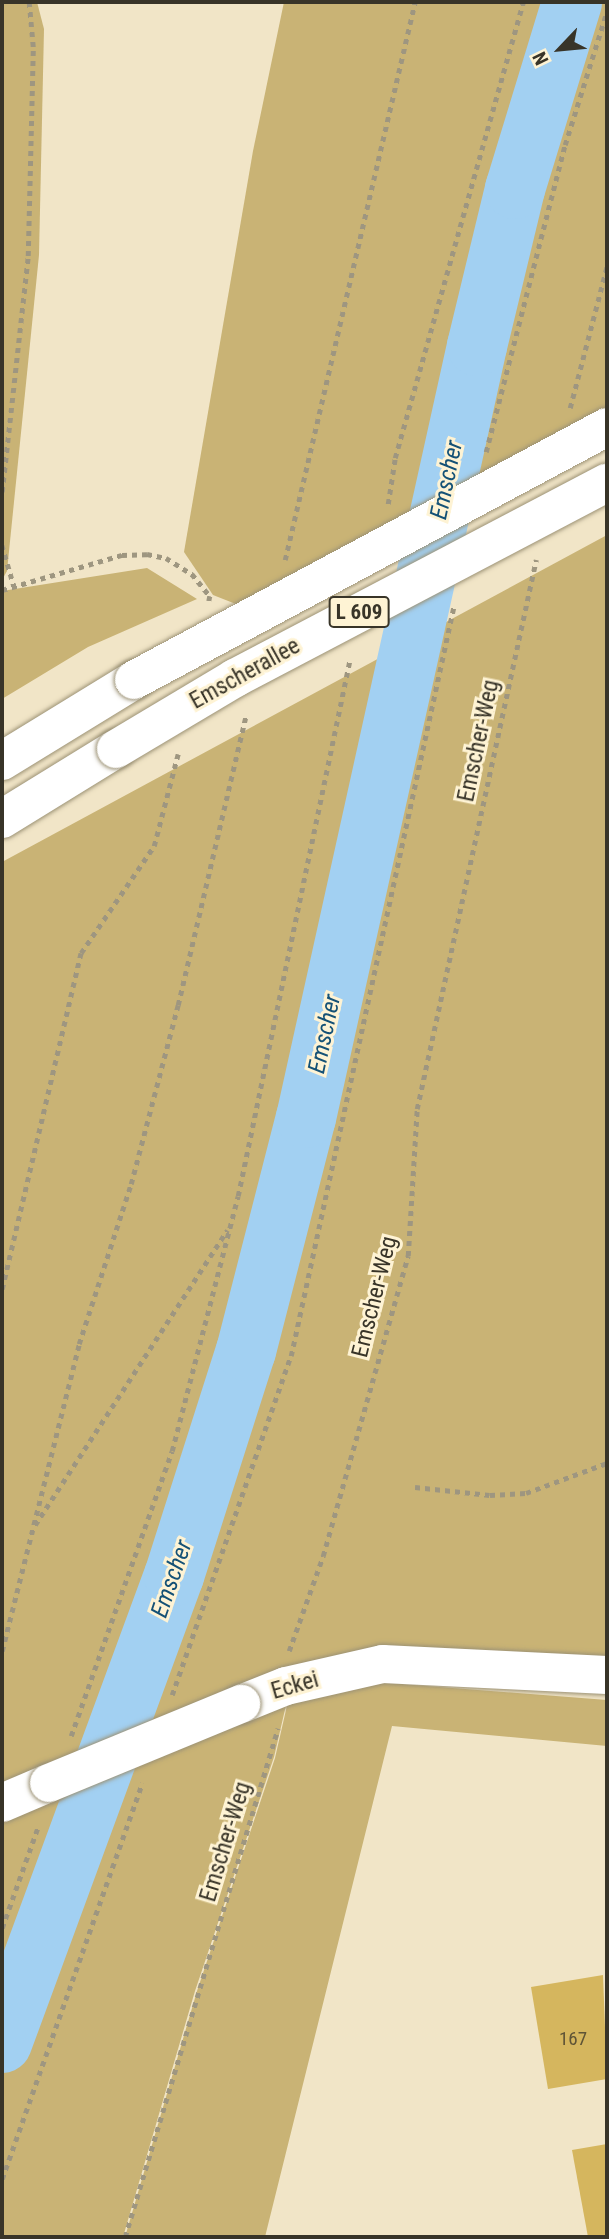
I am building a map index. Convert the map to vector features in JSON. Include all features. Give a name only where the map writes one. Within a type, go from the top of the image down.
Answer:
[{"type":"main road","name":"L 609","points":[[2,761],[134,680],[607,428]]},
{"type":"main road","name":"Emscherallee","points":[[2,819],[235,678],[607,483]]},
{"type":"main road","name":"Eckei","points":[[2,1803],[46,1798],[241,1704],[286,1686],[383,1664],[607,1675]]},
{"type":"path","points":[[2,492],[28,256],[33,47],[29,2]]},
{"type":"path","points":[[282,572],[415,2]]},
{"type":"path","points":[[385,516],[399,445],[523,2]]},
{"type":"path","points":[[484,462],[562,158],[607,11]]},
{"type":"path","points":[[567,421],[607,266]]},
{"type":"path","points":[[2,545],[14,586]]},
{"type":"path","name":"Emscher-Weg","points":[[125,2237],[270,1757],[286,1686],[289,1653],[323,1556],[408,1256],[417,1109],[538,552]]},
{"type":"path","points":[[2,590],[122,555],[147,554],[177,563],[192,574],[210,596],[207,608]]},
{"type":"path","points":[[170,1701],[291,1356],[456,597]]},
{"type":"path","points":[[66,1749],[172,1451],[230,1226],[354,645]]},
{"type":"path","points":[[2,1651],[79,1344],[131,1184],[178,1005],[249,702]]},
{"type":"path","points":[[2,1289],[81,953],[154,846],[179,750]]},
{"type":"path","points":[[33,1528],[230,1226]]},
{"type":"path","points":[[415,1487],[490,1495],[526,1493],[607,1463]]},
{"type":"path","points":[[2,2179],[143,1780]]},
{"type":"path","points":[[2,1928],[46,1798]]},
{"type":"shaded area","points":[[2,2],[37,2],[44,29],[39,255],[7,571],[2,580]]},
{"type":"shaded area","points":[[284,2],[607,2],[607,417],[246,608],[213,595],[184,552],[253,151]]},
{"type":"shaded area","points":[[607,535],[607,1659],[384,1664],[401,1684],[607,1700],[607,1746],[392,1726],[265,2237],[125,2237],[197,1991],[275,1758],[294,1675],[2,1801],[2,862]]},
{"type":"shaded area","points":[[147,568],[197,599],[88,647],[2,699],[2,591]]},
{"type":"shaded area","points":[[293,1675],[274,1757],[195,1991],[123,2237],[2,2237],[2,1811]]},
{"type":"building","points":[[603,1975],[607,2079],[548,2089],[531,1987]]},
{"type":"building","points":[[607,2144],[607,2237],[588,2237],[572,2150]]},
{"type":"waterway","name":"Emscher","points":[[2,2043],[174,1576],[246,1351],[306,1118],[477,346],[515,189],[572,2]]}]
